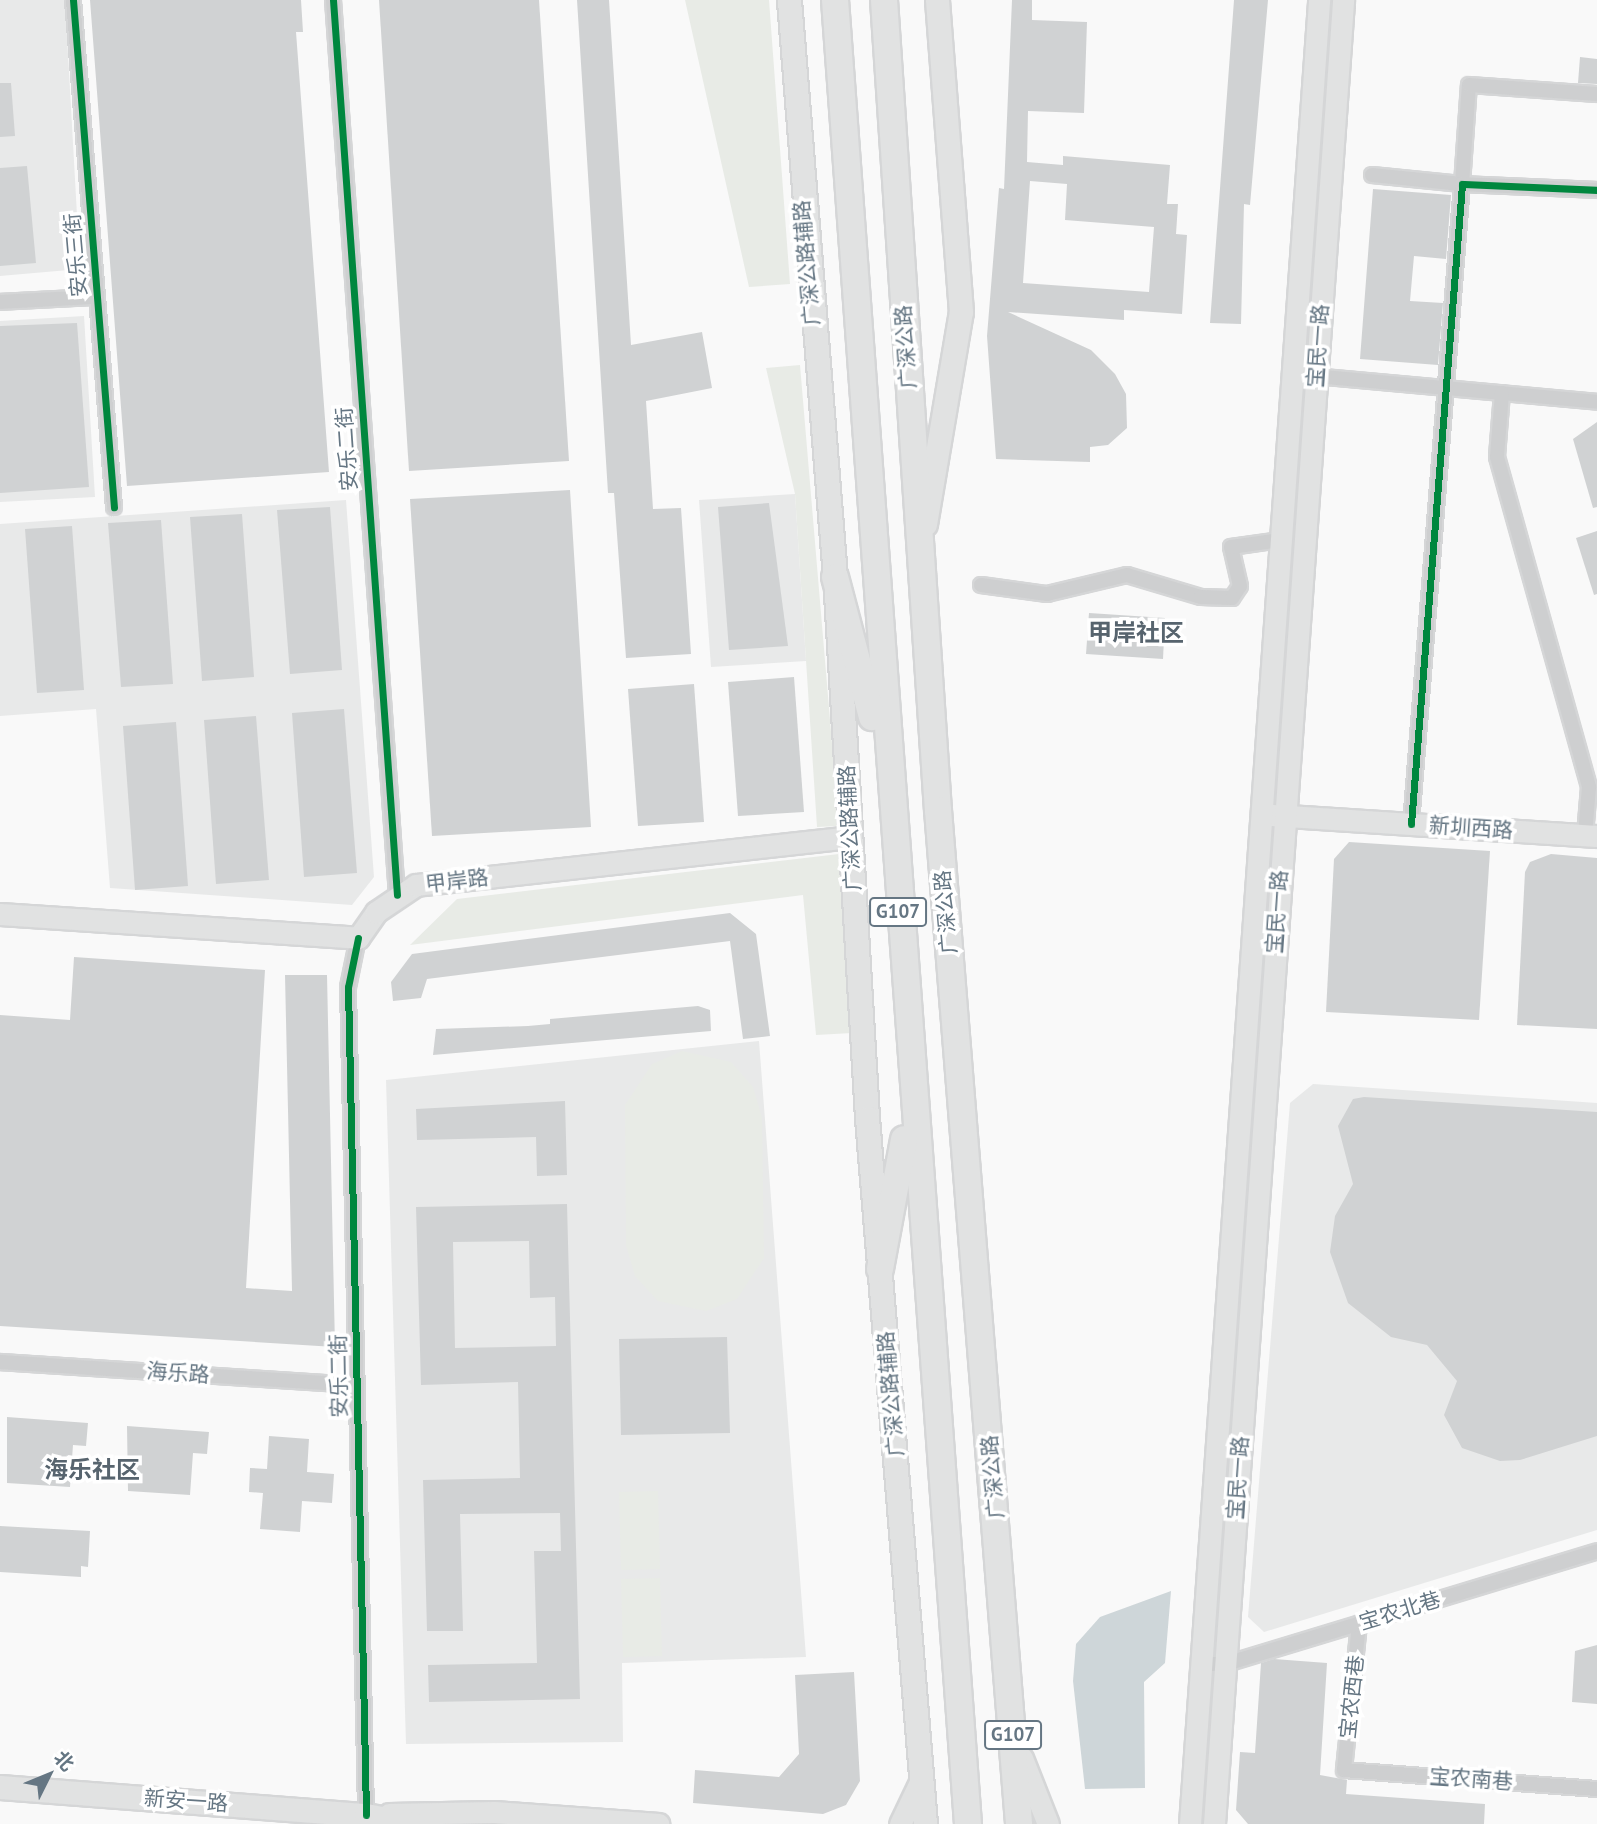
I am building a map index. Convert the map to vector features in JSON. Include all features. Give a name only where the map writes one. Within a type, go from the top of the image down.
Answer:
[{"type":"highway","name":"G107","points":[[835,0],[911,1102],[968,1824]]},
{"type":"highway","name":"广深公路","points":[[884,0],[920,551],[1019,1824]]},
{"type":"highway","points":[[835,576],[888,778]]},
{"type":"highway","points":[[880,1269],[911,1102]]},
{"type":"main road","name":"广深公路辅路","points":[[789,0],[835,576],[880,1269],[925,1824]]},
{"type":"main road","points":[[920,551],[961,312],[937,0]]},
{"type":"main road","name":"宝民一路","points":[[1190,1824],[1319,0]]},
{"type":"main road","name":"宝民一路","points":[[1214,1824],[1343,0]]},
{"type":"main road","name":"新圳西路","points":[[1262,814],[1591,836]]},
{"type":"main road","name":"甲岸路","points":[[358,938],[397,895],[416,886],[850,837]]},
{"type":"main road","points":[[0,914],[358,938]]},
{"type":"main road","points":[[1013,1726],[1031,1791],[1048,1824]]},
{"type":"main road","points":[[900,1824],[915,1803],[922,1774]]},
{"type":"main road","name":"新安一路","points":[[0,1787],[366,1815],[412,1824]]},
{"type":"main road","points":[[366,1815],[494,1812],[659,1824]]},
{"type":"street","name":"安乐三街","points":[[73,0],[114,508]]},
{"type":"street","name":"安乐二街","points":[[333,0],[397,895]]},
{"type":"street","points":[[1411,824],[1450,388],[1469,85],[1597,94]]},
{"type":"street","points":[[1372,176],[1462,184],[1597,190]]},
{"type":"street","points":[[0,302],[97,297]]},
{"type":"street","points":[[1292,374],[1597,402]]},
{"type":"street","points":[[1502,393],[1497,457],[1593,786],[1591,836]]},
{"type":"street","points":[[981,585],[1047,594],[1127,575],[1201,597],[1231,598],[1240,586],[1231,547],[1280,540]]},
{"type":"street","name":"安乐二街","points":[[358,938],[348,987],[366,1815]]},
{"type":"street","name":"海乐路","points":[[0,1362],[356,1385]]},
{"type":"street","name":"宝农北巷","points":[[1201,1664],[1226,1664],[1597,1551]]},
{"type":"street","name":"宝农西巷","points":[[1344,1770],[1359,1624]]},
{"type":"street","name":"宝农南巷","points":[[1344,1770],[1597,1789]]},
{"type":"shaded area","points":[[0,0],[65,0],[80,269],[0,276]]},
{"type":"shaded area","points":[[685,0],[769,0],[790,284],[749,287]]},
{"type":"shaded area","points":[[84,316],[95,497],[0,502],[0,321]]},
{"type":"shaded area","points":[[800,365],[839,826],[817,827],[795,494],[766,368]]},
{"type":"shaded area","points":[[795,494],[806,661],[711,667],[699,500]]},
{"type":"shaded area","points":[[346,500],[374,877],[352,905],[110,888],[96,709],[0,716],[0,524]]},
{"type":"shaded area","points":[[839,854],[852,1033],[816,1035],[803,895],[410,945],[457,899]]},
{"type":"shaded area","points":[[759,1041],[806,1657],[622,1663],[623,1742],[406,1744],[386,1080]]},
{"type":"shaded area","points":[[682,1051],[731,1062],[753,1087],[762,1118],[764,1258],[737,1299],[706,1311],[658,1301],[635,1276],[626,1245],[625,1105],[652,1064]]},
{"type":"shaded area","points":[[1313,1084],[1597,1103],[1597,1530],[1264,1632],[1248,1617],[1290,1103]]},
{"type":"shaded area","points":[[658,1491],[660,1569],[621,1570],[619,1492]]},
{"type":"shaded area","points":[[660,1578],[662,1656],[623,1657],[621,1579]]},
{"type":"shaded area","points":[[1171,1591],[1165,1663],[1144,1682],[1145,1788],[1085,1789],[1073,1681],[1076,1644],[1100,1617]]},
{"type":"building","points":[[90,0],[301,0],[303,32],[296,32],[329,472],[127,486]]},
{"type":"building","points":[[379,0],[539,0],[569,461],[409,471]]},
{"type":"building","points":[[577,0],[609,0],[631,345],[702,332],[712,388],[646,401],[653,509],[681,508],[691,654],[626,658],[614,493],[608,493]]},
{"type":"building","points":[[1012,0],[1032,0],[1032,20],[1087,22],[1084,113],[1028,111],[1027,162],[1063,165],[1063,156],[1170,165],[1167,204],[1178,204],[1176,234],[1187,235],[1182,314],[1124,310],[1124,320],[1008,312],[1091,350],[1115,374],[1126,394],[1127,428],[1108,445],[1090,447],[1090,462],[996,459],[987,336],[999,188],[1004,189]],"holes":[[[1030,181],[1067,184],[1065,220],[1154,227],[1149,292],[1023,283]]]},
{"type":"building","points":[[1234,0],[1268,0],[1250,205],[1244,204],[1241,324],[1210,323]]},
{"type":"building","points":[[1580,57],[1597,59],[1597,84],[1578,83]]},
{"type":"building","points":[[0,83],[11,83],[15,136],[0,137]]},
{"type":"building","points":[[27,166],[36,263],[0,266],[0,168]]},
{"type":"building","points":[[1373,189],[1451,195],[1446,259],[1414,256],[1410,301],[1443,303],[1438,365],[1360,359]]},
{"type":"building","points":[[77,323],[89,487],[0,493],[0,326]]},
{"type":"building","points":[[1597,422],[1597,507],[1593,508],[1573,439]]},
{"type":"building","points":[[570,490],[591,827],[432,836],[410,499]]},
{"type":"building","points":[[769,503],[788,646],[729,650],[718,507]]},
{"type":"building","points":[[330,507],[342,670],[290,674],[277,510]]},
{"type":"building","points":[[242,514],[254,677],[202,681],[190,517]]},
{"type":"building","points":[[161,520],[173,684],[121,687],[108,523]]},
{"type":"building","points":[[72,526],[84,690],[37,693],[25,529]]},
{"type":"building","points":[[1597,531],[1597,594],[1594,595],[1576,538]]},
{"type":"building","points":[[1089,613],[1165,618],[1163,659],[1086,654]]},
{"type":"building","points":[[794,677],[804,812],[738,816],[728,682]]},
{"type":"building","points":[[694,684],[704,822],[638,826],[628,689]]},
{"type":"building","points":[[344,709],[357,873],[304,877],[292,713]]},
{"type":"building","points":[[256,716],[269,880],[216,884],[204,720]]},
{"type":"building","points":[[176,722],[188,886],[135,890],[123,726]]},
{"type":"building","points":[[1349,842],[1490,851],[1479,1020],[1326,1012],[1334,859]]},
{"type":"building","points":[[1551,854],[1597,858],[1597,1029],[1517,1025],[1525,872],[1530,862]]},
{"type":"building","points":[[730,913],[756,934],[770,1036],[743,1039],[730,941],[427,979],[421,998],[393,1001],[391,982],[412,954]]},
{"type":"building","points":[[74,957],[265,970],[246,1288],[292,1291],[285,975],[327,975],[335,1347],[0,1326],[0,1015],[70,1020]]},
{"type":"building","points":[[698,1006],[710,1010],[711,1031],[433,1055],[436,1029],[528,1026],[550,1024],[550,1019]]},
{"type":"building","points":[[1364,1097],[1597,1112],[1597,1436],[1520,1460],[1500,1461],[1462,1448],[1444,1415],[1457,1381],[1427,1345],[1391,1337],[1348,1303],[1330,1252],[1335,1216],[1353,1184],[1338,1126],[1353,1099]]},
{"type":"building","points":[[565,1101],[567,1175],[537,1176],[536,1137],[417,1140],[416,1109]]},
{"type":"building","points":[[567,1204],[580,1699],[429,1702],[428,1665],[537,1663],[534,1551],[561,1551],[560,1513],[460,1514],[463,1631],[427,1631],[423,1480],[520,1478],[518,1382],[421,1385],[416,1207]],"holes":[[[529,1241],[530,1298],[555,1297],[556,1346],[455,1348],[453,1242]]]},
{"type":"building","points":[[727,1337],[730,1433],[621,1435],[619,1339]]},
{"type":"building","points":[[7,1417],[88,1423],[86,1446],[73,1445],[70,1487],[7,1483]]},
{"type":"building","points":[[127,1426],[209,1432],[207,1454],[193,1453],[190,1495],[128,1491]]},
{"type":"building","points":[[269,1436],[309,1439],[307,1472],[334,1474],[332,1503],[302,1501],[300,1532],[260,1529],[263,1493],[249,1492],[250,1468],[267,1469]]},
{"type":"building","points":[[0,1526],[90,1531],[88,1567],[81,1566],[81,1577],[0,1572]]},
{"type":"building","points":[[1597,1645],[1597,1704],[1572,1702],[1575,1651]]},
{"type":"building","points":[[1274,1659],[1327,1663],[1320,1775],[1347,1780],[1346,1794],[1485,1804],[1484,1824],[1248,1824],[1236,1810],[1240,1752],[1255,1753],[1261,1663]]},
{"type":"building","points":[[854,1672],[860,1781],[846,1805],[823,1814],[693,1803],[695,1770],[779,1777],[799,1754],[795,1675]]},
{"type":"cycle path","points":[[73,0],[114,507]]},
{"type":"cycle path","points":[[333,0],[397,895]]},
{"type":"cycle path","points":[[1411,824],[1462,184],[1597,190]]},
{"type":"cycle path","points":[[358,938],[348,987],[366,1815]]},
{"type":"district","name":"甲岸社区","points":[[1136,633]]},
{"type":"district","name":"海乐社区","points":[[92,1470]]}]
